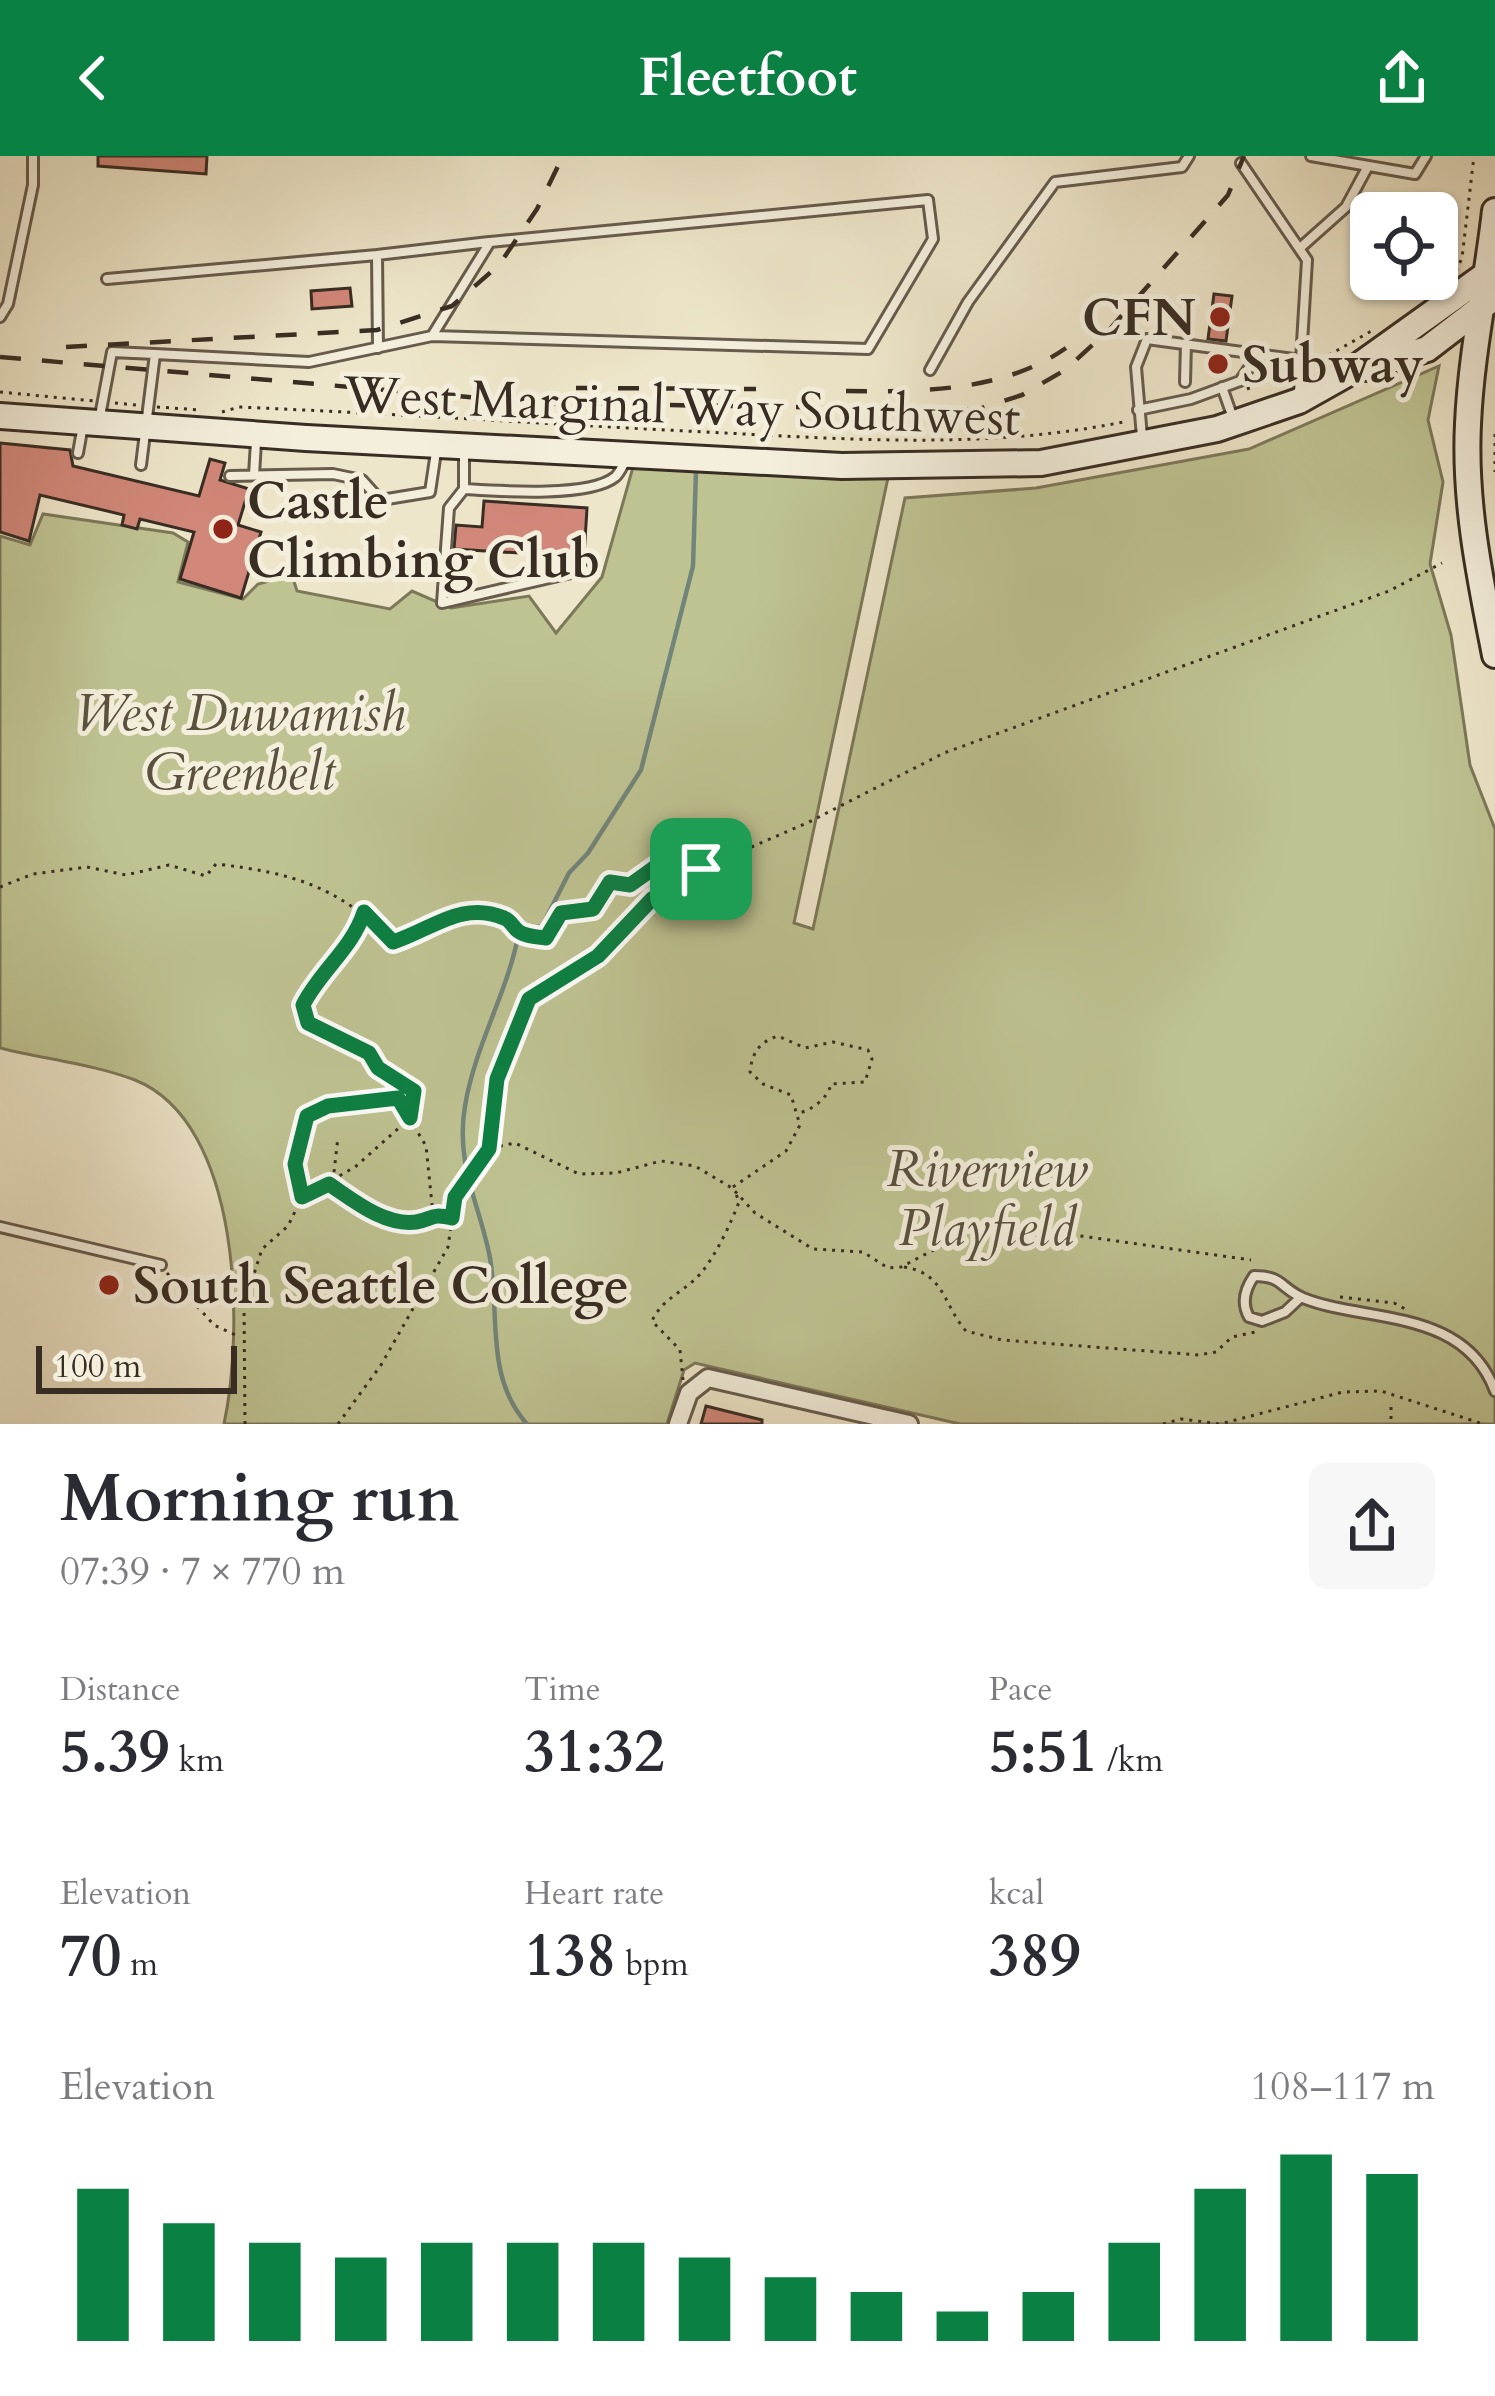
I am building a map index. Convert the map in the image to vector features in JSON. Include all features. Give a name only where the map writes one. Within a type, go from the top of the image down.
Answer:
[{"type":"main road","points":[[1495,211],[1482,277],[1469,494],[1495,655]]},
{"type":"main road","name":"West Marginal Way Southwest","points":[[1339,365],[1427,350],[1482,277]]},
{"type":"main road","name":"West Marginal Way Southwest","points":[[0,416],[149,417],[256,434],[911,468],[1040,463],[1144,445],[1230,410],[1299,401],[1339,365],[1482,277]]},
{"type":"main road","points":[[1427,350],[1451,356],[1472,390]]},
{"type":"street","points":[[678,1424],[693,1387],[702,1379],[909,1424]]},
{"type":"lane","points":[[0,317],[8,304],[33,185],[33,156]]},
{"type":"lane","points":[[930,370],[968,302],[1055,182],[1182,167],[1189,156]]},
{"type":"lane","points":[[1311,156],[1414,174],[1426,156]]},
{"type":"lane","points":[[1241,163],[1307,260],[1299,401]]},
{"type":"lane","points":[[1300,248],[1346,207],[1367,167]]},
{"type":"lane","points":[[78,453],[95,416],[112,352],[309,362],[432,336],[868,349],[933,238],[928,200],[107,279]]},
{"type":"lane","points":[[432,336],[490,242]]},
{"type":"lane","points":[[377,255],[378,348]]},
{"type":"lane","points":[[1144,445],[1136,367],[1147,339],[1301,359]]},
{"type":"lane","points":[[1185,382],[1186,343]]},
{"type":"lane","points":[[141,465],[155,353]]},
{"type":"lane","points":[[1138,414],[1240,381],[1259,353]]},
{"type":"lane","points":[[1222,387],[1230,410]]},
{"type":"lane","points":[[254,476],[256,434]]},
{"type":"lane","points":[[302,513],[430,492],[437,445]]},
{"type":"lane","points":[[464,445],[464,489],[449,508],[442,603],[584,570]]},
{"type":"lane","points":[[464,489],[564,489],[598,484],[616,477],[629,455]]},
{"type":"lane","points":[[230,476],[347,477],[362,480],[381,500]]},
{"type":"lane","points":[[0,1227],[161,1265]]},
{"type":"lane","points":[[1301,1297],[1286,1312],[1262,1321],[1249,1317],[1245,1309],[1246,1288],[1254,1276],[1274,1276],[1301,1297],[1424,1325],[1478,1362],[1495,1390]]},
{"type":"path","points":[[1474,156],[1482,277]]},
{"type":"path","points":[[1339,365],[1332,351],[1345,349],[1382,325]]},
{"type":"path","points":[[1230,410],[1284,375]]},
{"type":"path","points":[[0,392],[95,416],[213,413],[239,407],[476,423],[921,442],[1035,436],[1138,414]]},
{"type":"path","points":[[1495,434],[1495,472]]},
{"type":"path","points":[[338,1424],[381,1365],[448,1247],[455,1197],[489,1149],[497,1079],[529,999],[598,956],[652,899],[701,869],[944,753],[1389,591],[1442,563]]},
{"type":"path","points":[[0,887],[60,868],[87,867],[126,875],[170,865],[206,876],[216,864],[318,884],[343,904],[364,912],[393,942],[425,932],[449,914],[482,912],[509,919],[519,932],[546,938],[561,913],[593,909],[610,882],[630,885],[686,845],[702,853],[701,869]]},
{"type":"path","points":[[302,1197],[331,1183],[410,1118],[414,1091],[378,1068],[369,1053],[308,1023],[303,1005],[314,982],[356,936],[364,912]]},
{"type":"path","points":[[734,1190],[786,1151],[800,1125],[791,1096],[763,1084],[750,1072],[751,1058],[764,1040],[778,1036],[805,1048],[833,1042],[868,1050],[872,1059],[865,1082],[831,1084],[830,1092],[800,1113]]},
{"type":"path","points":[[245,1424],[244,1305],[262,1249],[288,1226],[302,1197],[295,1164],[307,1116],[328,1106],[398,1098],[426,1146],[434,1214]]},
{"type":"path","points":[[331,1183],[338,1137]]},
{"type":"path","points":[[489,1149],[515,1143],[579,1174],[616,1173],[661,1161],[695,1166],[734,1190],[754,1213],[814,1249],[863,1252],[888,1268],[918,1270],[938,1282],[965,1331],[1002,1340],[1199,1355],[1216,1352],[1232,1336],[1272,1326]]},
{"type":"path","points":[[331,1183],[380,1216],[416,1222],[434,1214],[452,1218]]},
{"type":"path","points":[[693,1387],[682,1384],[680,1350],[652,1321],[657,1310],[702,1272],[734,1216],[739,1202],[734,1190]]},
{"type":"path","points":[[902,1267],[951,1240],[968,1220],[1251,1260]]},
{"type":"path","points":[[161,1265],[214,1324],[242,1338]]},
{"type":"path","points":[[1337,1297],[1394,1303],[1411,1313]]},
{"type":"path","points":[[1163,1424],[1181,1419],[1220,1424],[1343,1392],[1381,1391],[1483,1424]]},
{"type":"path","points":[[1390,1407],[1391,1424]]},
{"type":"green space","points":[[1439,366],[1428,420],[1443,482],[1430,564],[1451,635],[1470,765],[1495,829],[1495,1424],[960,1424],[695,1363],[684,1370],[667,1424],[224,1424],[234,1337],[233,1285],[215,1183],[197,1139],[170,1103],[135,1080],[0,1048],[0,536],[30,545],[43,514],[173,533],[188,542],[178,582],[243,599],[258,584],[292,575],[297,591],[390,609],[412,591],[451,608],[529,596],[556,633],[602,577],[635,460],[889,473],[794,923],[813,929],[905,498],[1036,488],[1249,449]]},
{"type":"building","points":[[98,156],[207,156],[206,174],[98,166]]},
{"type":"building","points":[[350,288],[352,306],[312,309],[311,291]]},
{"type":"building","name":"CFN","points":[[1214,294],[1232,296],[1226,341],[1208,339]]},
{"type":"building","points":[[0,443],[70,450],[73,466],[199,496],[210,459],[225,463],[220,480],[249,489],[238,525],[261,532],[241,598],[180,579],[194,532],[140,519],[137,529],[122,525],[124,515],[40,495],[29,541],[0,532]]},
{"type":"building","points":[[484,501],[587,508],[584,557],[454,549],[456,525],[482,527]]},
{"type":"building","points":[[706,1406],[762,1420],[762,1424],[701,1424]]},
{"type":"waterway","points":[[527,1424],[514,1406],[499,1366],[490,1258],[463,1147],[465,1106],[519,932],[542,926],[569,873],[588,853],[641,770],[693,566],[696,471]]},
{"type":"railway","points":[[66,347],[377,330],[452,306],[499,265],[537,209],[563,156]]},
{"type":"railway","points":[[0,357],[538,403],[976,410],[1022,395],[1065,370],[1110,329],[1228,195],[1244,156]]},
{"type":"railway","points":[[846,391],[932,389],[988,381],[1042,363],[1066,348]]},
{"type":"railway","points":[[576,388],[756,389]]},
{"type":"place","name":"CFN","points":[[1220,317]]},
{"type":"place","name":"Subway","points":[[1218,364]]},
{"type":"place","name":"Castle Climbing Club","points":[[223,529]]},
{"type":"place","name":"South Seattle College","points":[[109,1285]]},
{"type":"route","points":[[686,845],[702,853],[701,869],[652,899],[598,956],[529,999],[497,1079],[489,1149],[455,1197],[452,1218],[434,1214],[416,1222],[380,1216],[329,1184],[302,1197],[294,1179],[307,1116],[328,1106],[398,1098],[410,1118],[414,1091],[378,1068],[369,1053],[308,1023],[303,1005],[314,982],[356,936],[364,912],[393,942],[425,932],[449,914],[482,912],[509,919],[519,932],[546,938],[561,913],[593,909],[610,882],[630,885],[686,845]]},
{"type":"park label","name":"West Duwamish Greenbelt","points":[[240,741]]},
{"type":"park label","name":"Riverview Playfield","points":[[987,1197]]}]
